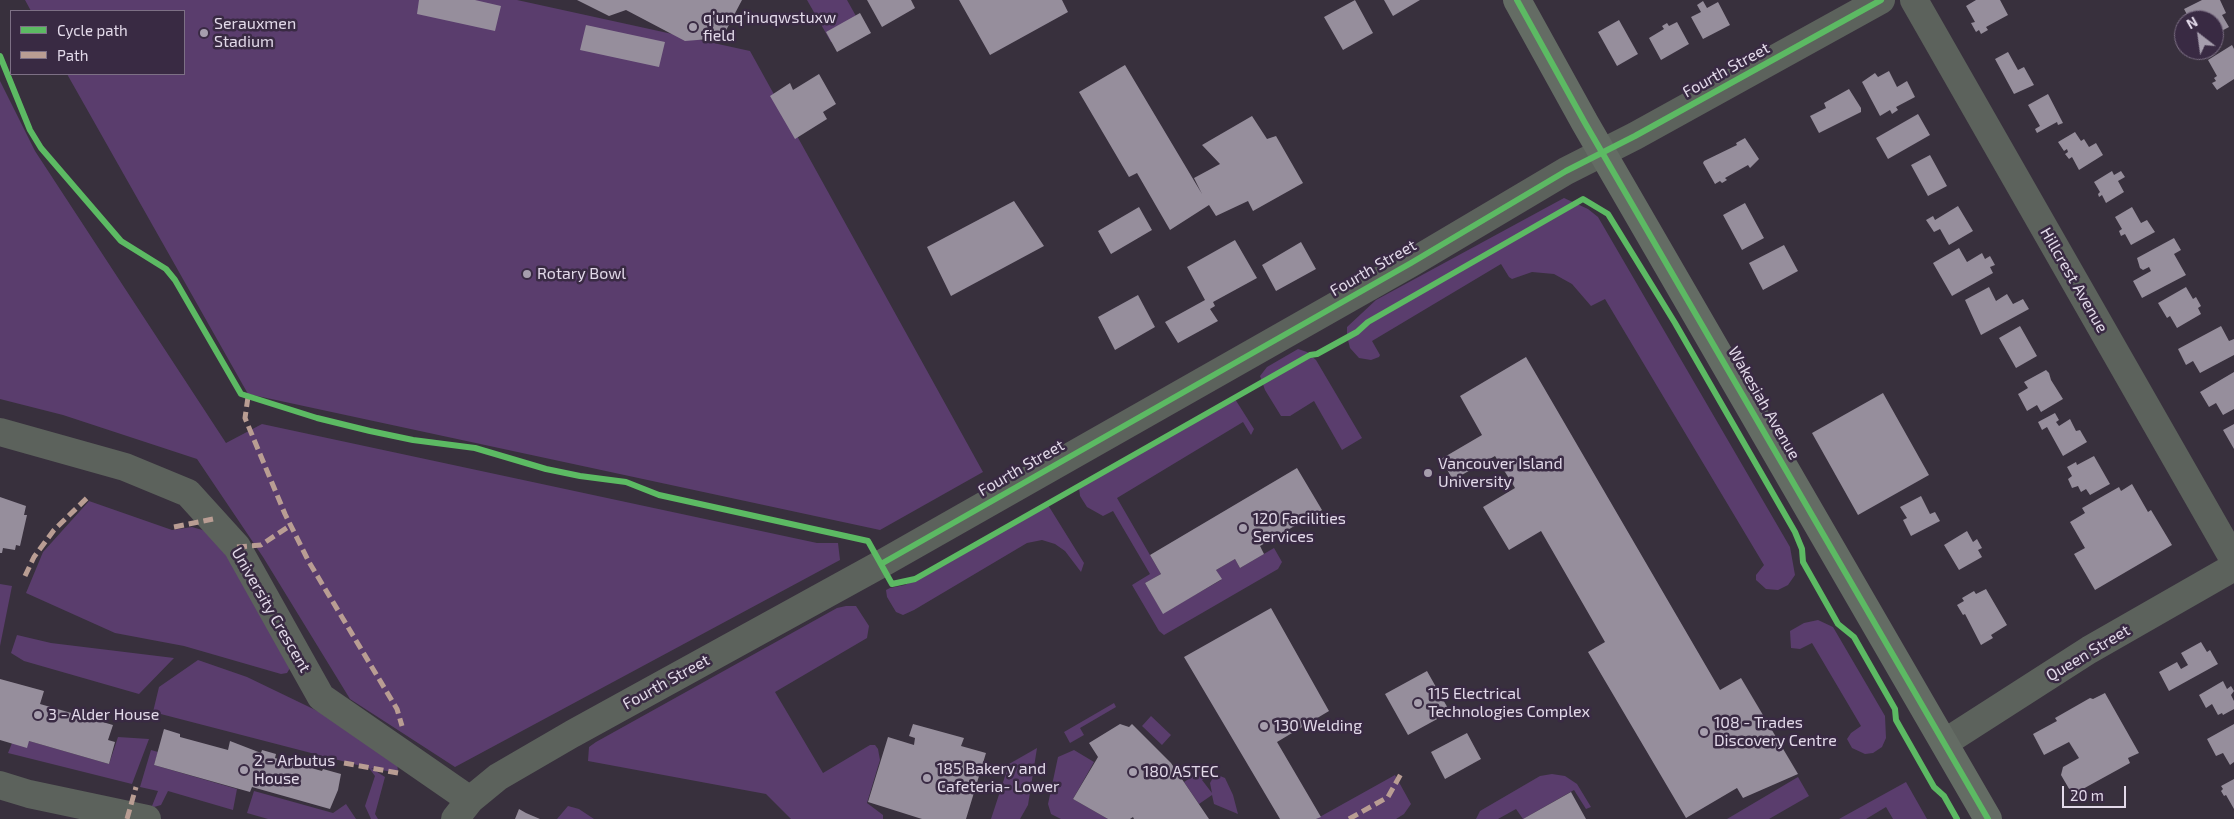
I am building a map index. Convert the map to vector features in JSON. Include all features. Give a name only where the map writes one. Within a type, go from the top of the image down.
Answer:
[{"type":"main road","name":"Wakesiah Avenue","points":[[1517,0],[1602,152],[1988,819]]},
{"type":"street","name":"Fourth Street","points":[[462,810],[498,778],[572,734],[881,564],[1412,263],[1602,152],[1644,131],[1881,0]]},
{"type":"street","name":"Hillcrest Avenue","points":[[1914,0],[2234,560]]},
{"type":"street","name":"University Crescent","points":[[0,432],[125,467],[188,493],[237,547],[321,697],[462,810]]},
{"type":"street","name":"Queen Street","points":[[1943,739],[1955,736],[2090,650],[2234,567]]},
{"type":"street","points":[[0,785],[30,794],[147,819]]},
{"type":"shaded area","name":"Rotary Bowl","points":[[25,0],[517,0],[750,51],[983,472],[880,530],[248,394],[68,75],[185,75],[185,10],[30,10]]},
{"type":"shaded area","points":[[807,0],[847,0],[861,25],[831,42]]},
{"type":"shaded area","points":[[0,81],[35,151],[226,443],[262,424],[817,543],[838,543],[840,560],[455,767],[350,699],[263,557],[197,459],[63,415],[0,399]]},
{"type":"shaded area","points":[[1564,198],[1588,209],[1598,217],[1790,547],[1795,575],[1788,585],[1778,590],[1766,589],[1756,580],[1756,575],[1764,565],[1605,299],[1591,306],[1572,284],[1554,274],[1532,272],[1512,279],[1501,264],[1372,341],[1380,355],[1379,357],[1371,360],[1359,358],[1350,348],[1347,327],[1376,300]]},
{"type":"shaded area","points":[[1298,349],[1307,352],[1316,360],[1362,438],[1342,450],[1314,401],[1290,416],[1281,416],[1265,390],[1260,376],[1267,367]]},
{"type":"shaded area","points":[[1235,399],[1254,429],[1251,435],[1243,422],[1117,498],[1161,574],[1145,583],[1163,613],[1221,580],[1216,570],[1235,559],[1240,568],[1274,548],[1282,562],[1278,569],[1164,635],[1159,631],[1132,585],[1150,574],[1113,511],[1103,516],[1087,507],[1080,496],[1079,488]]},
{"type":"shaded area","points":[[89,501],[172,530],[192,527],[213,533],[290,662],[290,668],[287,673],[281,674],[184,646],[115,633],[26,593],[43,552]]},
{"type":"shaded area","points":[[1048,505],[1084,563],[1081,572],[1065,551],[1055,544],[1042,540],[1027,543],[914,610],[903,615],[896,612],[887,597],[886,590],[905,585]]},
{"type":"shaded area","points":[[0,584],[12,586],[0,646]]},
{"type":"shaded area","points":[[856,606],[869,626],[867,638],[775,692],[823,773],[870,745],[875,745],[878,749],[880,760],[867,803],[883,815],[883,819],[791,819],[766,794],[588,761],[589,747],[596,742],[837,608]]},
{"type":"shaded area","points":[[1818,620],[1833,627],[1885,716],[1886,738],[1882,747],[1873,753],[1865,754],[1852,748],[1847,739],[1851,733],[1861,726],[1812,643],[1800,649],[1791,648],[1790,631],[1804,623]]},
{"type":"shaded area","points":[[17,635],[51,643],[174,658],[139,694],[24,661],[11,653]]},
{"type":"shaded area","points":[[198,660],[247,677],[332,718],[397,759],[398,773],[371,768],[385,777],[375,814],[378,819],[371,819],[365,806],[375,776],[369,768],[153,712],[159,687]]},
{"type":"shaded area","points":[[1114,703],[1116,707],[1080,728],[1084,735],[1070,743],[1064,732]]},
{"type":"shaded area","points":[[1151,716],[1171,735],[1162,745],[1142,726]]},
{"type":"shaded area","points":[[118,737],[149,739],[132,784],[8,753],[12,743],[29,741],[109,764]]},
{"type":"shaded area","points":[[1037,748],[1028,805],[1020,819],[991,819],[1009,764]]},
{"type":"shaded area","points":[[151,750],[158,752],[154,765],[237,789],[233,810],[168,791],[161,805],[152,806],[158,791],[140,787]]},
{"type":"shaded area","points":[[1074,750],[1094,762],[1073,799],[1108,819],[1061,819],[1051,814],[1048,804],[1058,757]]},
{"type":"shaded area","points":[[1202,770],[1206,777],[1202,780],[1212,793],[1210,783],[1215,774],[1225,778],[1233,795],[1238,814],[1214,804],[1212,795],[1199,804],[1184,782]]},
{"type":"shaded area","points":[[1552,774],[1565,776],[1577,784],[1591,807],[1586,809],[1574,790],[1523,819],[1516,809],[1498,819],[1476,819],[1480,811],[1540,776]]},
{"type":"shaded area","points":[[1395,775],[1411,804],[1404,814],[1396,819],[1316,819]]},
{"type":"shaded area","points":[[1798,777],[1809,796],[1769,819],[1727,819]]},
{"type":"shaded area","points":[[1906,782],[1927,819],[1893,819],[1886,807],[1866,819],[1839,819]]},
{"type":"shaded area","points":[[254,791],[333,813],[346,804],[356,819],[268,819],[247,813]]},
{"type":"shaded area","points":[[568,806],[579,809],[594,819],[557,819]]},
{"type":"building","points":[[419,0],[475,0],[501,6],[495,31],[417,14]]},
{"type":"building","name":"q’unq’inuqwstuxw field","points":[[577,0],[742,0],[722,38],[685,41],[626,10],[609,16]]},
{"type":"building","points":[[867,0],[911,0],[915,8],[882,27]]},
{"type":"building","points":[[959,0],[1062,0],[1068,12],[990,55]]},
{"type":"building","points":[[1355,0],[1373,33],[1343,50],[1324,17]]},
{"type":"building","points":[[1384,0],[1420,0],[1393,16]]},
{"type":"building","points":[[1976,0],[2000,0],[2008,15],[1986,27],[1988,30],[1981,34],[1979,30],[1976,32],[1971,23],[1975,22],[1966,6]]},
{"type":"building","points":[[2202,0],[2220,0],[2226,13],[2224,14],[2224,10],[2184,9]]},
{"type":"building","points":[[1703,1],[1707,8],[1718,2],[1730,25],[1703,39],[1691,17],[1701,12],[1697,5]]},
{"type":"building","points":[[860,13],[871,33],[837,52],[826,32]]},
{"type":"building","points":[[2224,18],[2229,27],[2224,30]]},
{"type":"building","points":[[1619,20],[1638,54],[1617,66],[1598,32]]},
{"type":"building","points":[[1677,22],[1689,44],[1661,60],[1649,38],[1664,29],[1662,26],[1667,23],[1669,26]]},
{"type":"building","points":[[586,25],[665,42],[659,67],[580,50]]},
{"type":"building","points":[[2232,45],[2234,49],[2234,79],[2217,90],[2212,83],[2216,81],[2214,78],[2217,76],[2208,60],[2224,60],[2224,50]]},
{"type":"building","points":[[2008,52],[2018,70],[2024,67],[2034,85],[2014,94],[1995,59]]},
{"type":"building","points":[[1125,65],[1202,194],[1194,178],[1220,164],[1202,145],[1252,116],[1267,139],[1276,136],[1303,183],[1253,211],[1248,201],[1216,216],[1209,205],[1170,230],[1137,173],[1129,177],[1079,92]]},
{"type":"building","points":[[1889,71],[1897,87],[1907,81],[1915,97],[1896,107],[1898,110],[1892,114],[1890,110],[1880,116],[1862,82],[1875,73],[1878,77]]},
{"type":"building","points":[[819,74],[836,104],[823,112],[827,119],[795,139],[770,96],[790,83],[793,90]]},
{"type":"building","points":[[1849,89],[1861,108],[1861,112],[1819,133],[1810,116],[1826,108],[1824,103]]},
{"type":"building","points":[[2048,94],[2063,123],[2058,125],[2057,122],[2037,133],[2035,129],[2040,126],[2028,105]]},
{"type":"building","points":[[1918,114],[1930,135],[1888,159],[1876,138]]},
{"type":"building","points":[[2075,132],[2081,141],[2084,139],[2089,147],[2096,143],[2103,155],[2079,170],[2072,157],[2069,159],[2065,154],[2068,152],[2067,149],[2064,151],[2058,142]]},
{"type":"building","points":[[1745,138],[1759,159],[1750,168],[1748,165],[1725,178],[1727,180],[1722,183],[1720,181],[1715,184],[1703,163],[1704,161],[1737,145],[1736,143]]},
{"type":"building","points":[[1930,155],[1947,186],[1928,196],[1911,165]]},
{"type":"building","points":[[2112,171],[2114,175],[2121,171],[2125,177],[2118,181],[2124,192],[2106,203],[2102,195],[2099,197],[2098,194],[2100,192],[2094,182]]},
{"type":"building","points":[[1014,201],[1044,246],[951,296],[927,247]]},
{"type":"building","points":[[1745,203],[1764,238],[1742,250],[1723,215]]},
{"type":"building","points":[[1958,206],[1973,231],[1949,245],[1940,229],[1934,232],[1926,220],[1933,216],[1935,220]]},
{"type":"building","points":[[1139,207],[1152,230],[1111,254],[1098,231]]},
{"type":"building","points":[[2132,207],[2141,223],[2147,220],[2155,232],[2131,245],[2125,234],[2121,236],[2119,231],[2122,229],[2115,217]]},
{"type":"building","points":[[2174,238],[2181,250],[2174,254],[2186,275],[2142,298],[2133,281],[2151,271],[2149,267],[2143,270],[2140,268],[2137,258]]},
{"type":"building","points":[[1235,240],[1257,278],[1213,302],[1215,306],[1210,309],[1218,321],[1178,343],[1165,322],[1205,300],[1187,267]]},
{"type":"building","points":[[1301,242],[1316,269],[1276,291],[1262,265]]},
{"type":"building","points":[[1784,245],[1798,271],[1763,290],[1749,263]]},
{"type":"building","points":[[1959,248],[1967,262],[1982,253],[1985,259],[1990,256],[1995,265],[1990,267],[1993,273],[1952,296],[1933,263]]},
{"type":"building","points":[[1989,287],[1996,301],[2007,294],[2013,304],[2023,299],[2029,309],[1981,335],[1965,300]]},
{"type":"building","points":[[2186,287],[2193,299],[2196,297],[2201,306],[2198,308],[2201,314],[2177,328],[2170,316],[2167,318],[2158,303]]},
{"type":"building","points":[[1138,295],[1155,327],[1115,350],[1098,317]]},
{"type":"building","points":[[2020,326],[2037,356],[2016,368],[1999,338]]},
{"type":"building","points":[[2221,326],[2229,341],[2234,339],[2234,355],[2200,373],[2193,361],[2186,365],[2178,349]]},
{"type":"building","points":[[1526,357],[1720,690],[1741,678],[1798,774],[1743,798],[1737,788],[1686,818],[1588,652],[1605,642],[1541,531],[1509,550],[1483,507],[1515,488],[1495,456],[1453,480],[1441,459],[1482,435],[1460,396]]},
{"type":"building","points":[[2046,370],[2063,399],[2041,412],[2037,405],[2027,411],[2018,394],[2028,388],[2024,382]]},
{"type":"building","points":[[2234,372],[2234,409],[2223,415],[2216,403],[2209,407],[2200,392]]},
{"type":"building","points":[[1883,393],[1929,475],[1858,515],[1812,433]]},
{"type":"building","points":[[2055,413],[2059,420],[2056,422],[2059,426],[2070,419],[2076,431],[2080,430],[2087,442],[2063,456],[2047,427],[2042,430],[2038,422]]},
{"type":"building","points":[[2234,424],[2234,449],[2223,430]]},
{"type":"building","points":[[2094,456],[2110,484],[2090,495],[2086,489],[2081,492],[2078,486],[2072,488],[2068,479],[2072,476],[2067,467],[2076,462],[2077,465]]},
{"type":"building","name":"120 Facilities Services","points":[[1297,468],[1322,510],[1260,546],[1264,554],[1240,568],[1235,559],[1216,570],[1222,579],[1163,614],[1145,583],[1161,574],[1150,555]]},
{"type":"building","points":[[2132,484],[2148,512],[2151,510],[2172,545],[2095,590],[2074,554],[2085,548],[2070,522],[2085,513],[2082,508],[2119,487],[2121,491]]},
{"type":"building","points":[[1921,496],[1930,514],[1935,512],[1940,521],[1911,536],[1903,520],[1907,518],[1900,507]]},
{"type":"building","points":[[0,497],[26,506],[24,515],[27,515],[20,546],[16,545],[15,550],[3,548],[2,553],[0,553]]},
{"type":"building","points":[[1967,531],[1973,542],[1977,539],[1982,548],[1978,550],[1982,557],[1959,570],[1944,545]]},
{"type":"building","points":[[1986,589],[2007,625],[1991,635],[1993,638],[1981,645],[1965,614],[1963,615],[1957,605],[1964,601],[1962,598],[1974,591],[1976,594]]},
{"type":"building","name":"130 Welding","points":[[1271,608],[1329,711],[1277,742],[1321,817],[1316,819],[1280,819],[1184,657]]},
{"type":"building","points":[[2201,642],[2207,652],[2210,650],[2218,664],[2169,691],[2159,672],[2177,662],[2181,669],[2188,665],[2181,653]]},
{"type":"building","name":"115 Electrical Technologies Complex","points":[[1427,671],[1450,712],[1408,735],[1385,694]]},
{"type":"building","name":"3 - Alder House","points":[[0,679],[44,691],[40,704],[113,725],[108,740],[115,742],[109,764],[29,741],[27,748],[0,740]]},
{"type":"building","points":[[2223,681],[2227,689],[2231,686],[2234,691],[2231,695],[2234,701],[2234,709],[2223,715],[2222,713],[2218,715],[2212,704],[2206,708],[2199,695]]},
{"type":"building","points":[[2105,693],[2139,753],[2128,758],[2130,763],[2081,790],[2083,795],[2075,799],[2061,775],[2063,767],[2079,758],[2069,742],[2044,755],[2033,734],[2057,721],[2055,718],[2090,698],[2093,699]]},
{"type":"building","name":"185 Bakery and Cafeteria- Lower","points":[[913,724],[964,738],[961,746],[986,753],[966,819],[922,819],[868,802],[888,737],[914,745],[915,738],[909,736]]},
{"type":"building","name":"180 ASTEC","points":[[1120,724],[1129,727],[1132,724],[1171,763],[1209,819],[1134,819],[1133,817],[1130,819],[1108,819],[1073,799],[1098,757],[1089,743]]},
{"type":"building","points":[[2234,724],[2234,762],[2230,765],[2223,753],[2216,756],[2207,739]]},
{"type":"building","name":"2 - Arbutus House","points":[[164,729],[180,734],[180,737],[228,750],[230,741],[261,753],[262,750],[276,754],[275,758],[322,771],[323,769],[341,774],[338,790],[330,809],[252,787],[250,792],[154,765]]},
{"type":"building","points":[[1467,733],[1481,759],[1445,779],[1431,752]]},
{"type":"building","points":[[2234,779],[2234,809],[2226,795],[2224,796],[2221,791],[2223,789],[2221,786]]},
{"type":"building","points":[[1571,792],[1586,819],[1523,819]]},
{"type":"building","points":[[519,809],[526,813],[540,819],[515,819]]},
{"type":"marked path","points":[[248,397],[245,418],[285,514],[309,562],[397,709],[402,726]]},
{"type":"marked path","points":[[25,576],[34,557],[54,530],[89,496]]},
{"type":"marked path","points":[[174,527],[213,519]]},
{"type":"marked path","points":[[237,547],[261,545],[291,525]]},
{"type":"marked path","points":[[344,763],[398,773]]},
{"type":"marked path","points":[[1349,819],[1388,797],[1402,772]]},
{"type":"marked path","points":[[127,819],[136,787]]},
{"type":"cycle path","points":[[1517,0],[1585,123],[1988,819]]},
{"type":"cycle path","points":[[881,564],[1411,263],[1566,171],[1635,136],[1881,0]]},
{"type":"cycle path","points":[[0,56],[30,130],[41,148],[121,241],[166,269],[175,280],[241,394],[317,418],[370,431],[413,440],[475,448],[546,469],[626,482],[659,495],[868,541],[892,584],[915,579],[1310,355],[1317,354],[1357,332],[1368,322],[1583,199],[1608,214],[1675,323],[1795,532],[1802,549],[1803,562],[1838,624],[1854,637],[1895,709],[1896,720],[1934,787],[1944,796],[1957,819]]},
{"type":"place","name":"q’unq’inuqwstuxw field","points":[[693,27]]},
{"type":"place","name":"Serauxmen Stadium","points":[[204,33]]},
{"type":"place","name":"Rotary Bowl","points":[[527,274]]},
{"type":"place","name":"Vancouver Island University","points":[[1428,473]]},
{"type":"place","name":"120 Facilities Services","points":[[1243,528]]},
{"type":"place","name":"115 Electrical Technologies Complex","points":[[1418,703]]},
{"type":"place","name":"3 - Alder House","points":[[38,715]]},
{"type":"place","name":"130 Welding","points":[[1264,726]]},
{"type":"place","name":"108 - Trades Discovery Centre","points":[[1704,732]]},
{"type":"place","name":"2 - Arbutus House","points":[[244,770]]},
{"type":"place","name":"180 ASTEC","points":[[1133,772]]},
{"type":"place","name":"185 Bakery and Cafeteria- Lower","points":[[927,778]]}]
